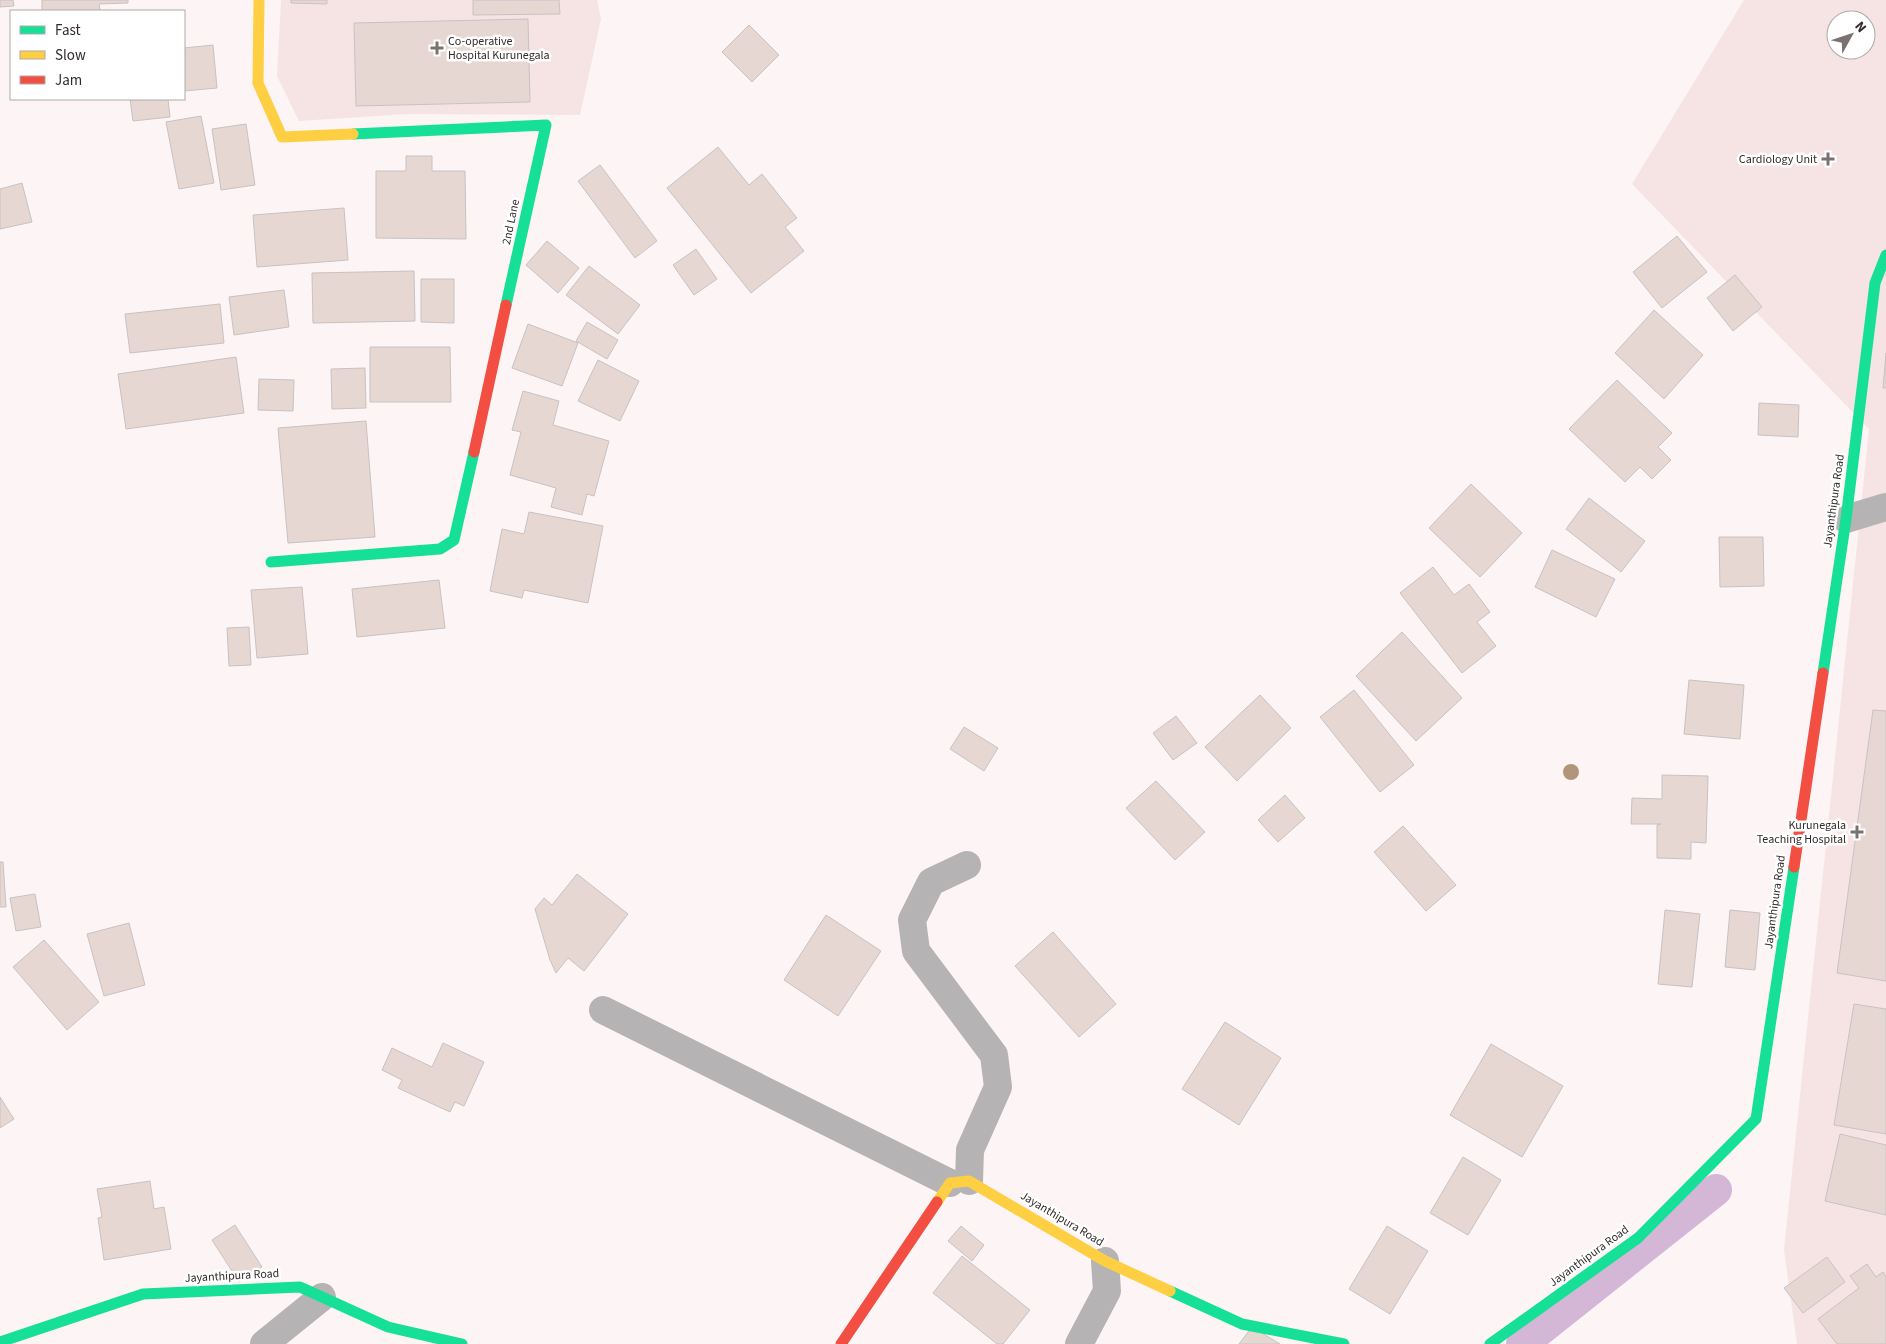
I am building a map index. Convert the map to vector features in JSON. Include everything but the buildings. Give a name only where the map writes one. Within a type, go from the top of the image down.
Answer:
[{"type":"street","name":"2nd Lane","points":[[260,0],[258,83],[282,137],[546,125],[454,540],[440,549],[271,562]]},
{"type":"street","name":"Jayanthipura Road","points":[[1490,1344],[1638,1238],[1756,1119],[1846,519],[1875,283],[1886,255]]},
{"type":"street","points":[[1846,519],[1886,507]]},
{"type":"street","points":[[841,1344],[960,1182],[970,1150],[998,1088],[994,1054],[916,952],[912,920],[931,882],[967,865]]},
{"type":"street","points":[[603,1010],[960,1182]]},
{"type":"street","name":"Jayanthipura Road","points":[[960,1182],[1105,1261],[1242,1324],[1344,1344]]},
{"type":"street","points":[[1079,1344],[1107,1291],[1105,1261]]},
{"type":"street","name":"Jayanthipura Road","points":[[0,1342],[143,1294],[300,1287],[388,1327],[462,1344]]},
{"type":"street","points":[[264,1344],[322,1297]]},
{"type":"shaded area","name":"Co-operative Hospital Kurunegala","points":[[281,0],[597,0],[601,19],[580,115],[408,114],[299,121],[277,76]]},
{"type":"shaded area","name":"Kurunegala Teaching Hospital","points":[[1744,0],[1886,0],[1886,1344],[1797,1344],[1784,1250],[1869,429],[1632,184]]},
{"type":"waterway","points":[[1522,1344],[1716,1190]]},
{"type":"traffic: fast","points":[[353,134],[546,125],[506,305]]},
{"type":"traffic: fast","points":[[1823,673],[1846,519],[1875,283],[1886,255]]},
{"type":"traffic: fast","points":[[271,562],[440,549],[454,540],[474,452]]},
{"type":"traffic: fast","points":[[1490,1344],[1638,1238],[1756,1119],[1794,867]]},
{"type":"traffic: fast","points":[[0,1342],[143,1294],[300,1287],[388,1327],[462,1344]]},
{"type":"traffic: fast","points":[[1170,1291],[1242,1324],[1344,1344]]},
{"type":"traffic: slow","points":[[259,0],[258,83],[282,137],[353,134]]},
{"type":"traffic: slow","points":[[937,1202],[950,1183],[969,1181],[1105,1261],[1170,1291]]},
{"type":"traffic: jam","points":[[474,452],[506,305]]},
{"type":"traffic: jam","points":[[1794,867],[1823,673]]},
{"type":"traffic: jam","points":[[841,1344],[937,1202]]},
{"type":"place","name":"Co-operative Hospital Kurunegala","points":[[437,48]]},
{"type":"place","name":"Cardiology Unit","points":[[1828,159]]},
{"type":"place","name":"Kurunegala Teaching Hospital","points":[[1857,832]]}]
